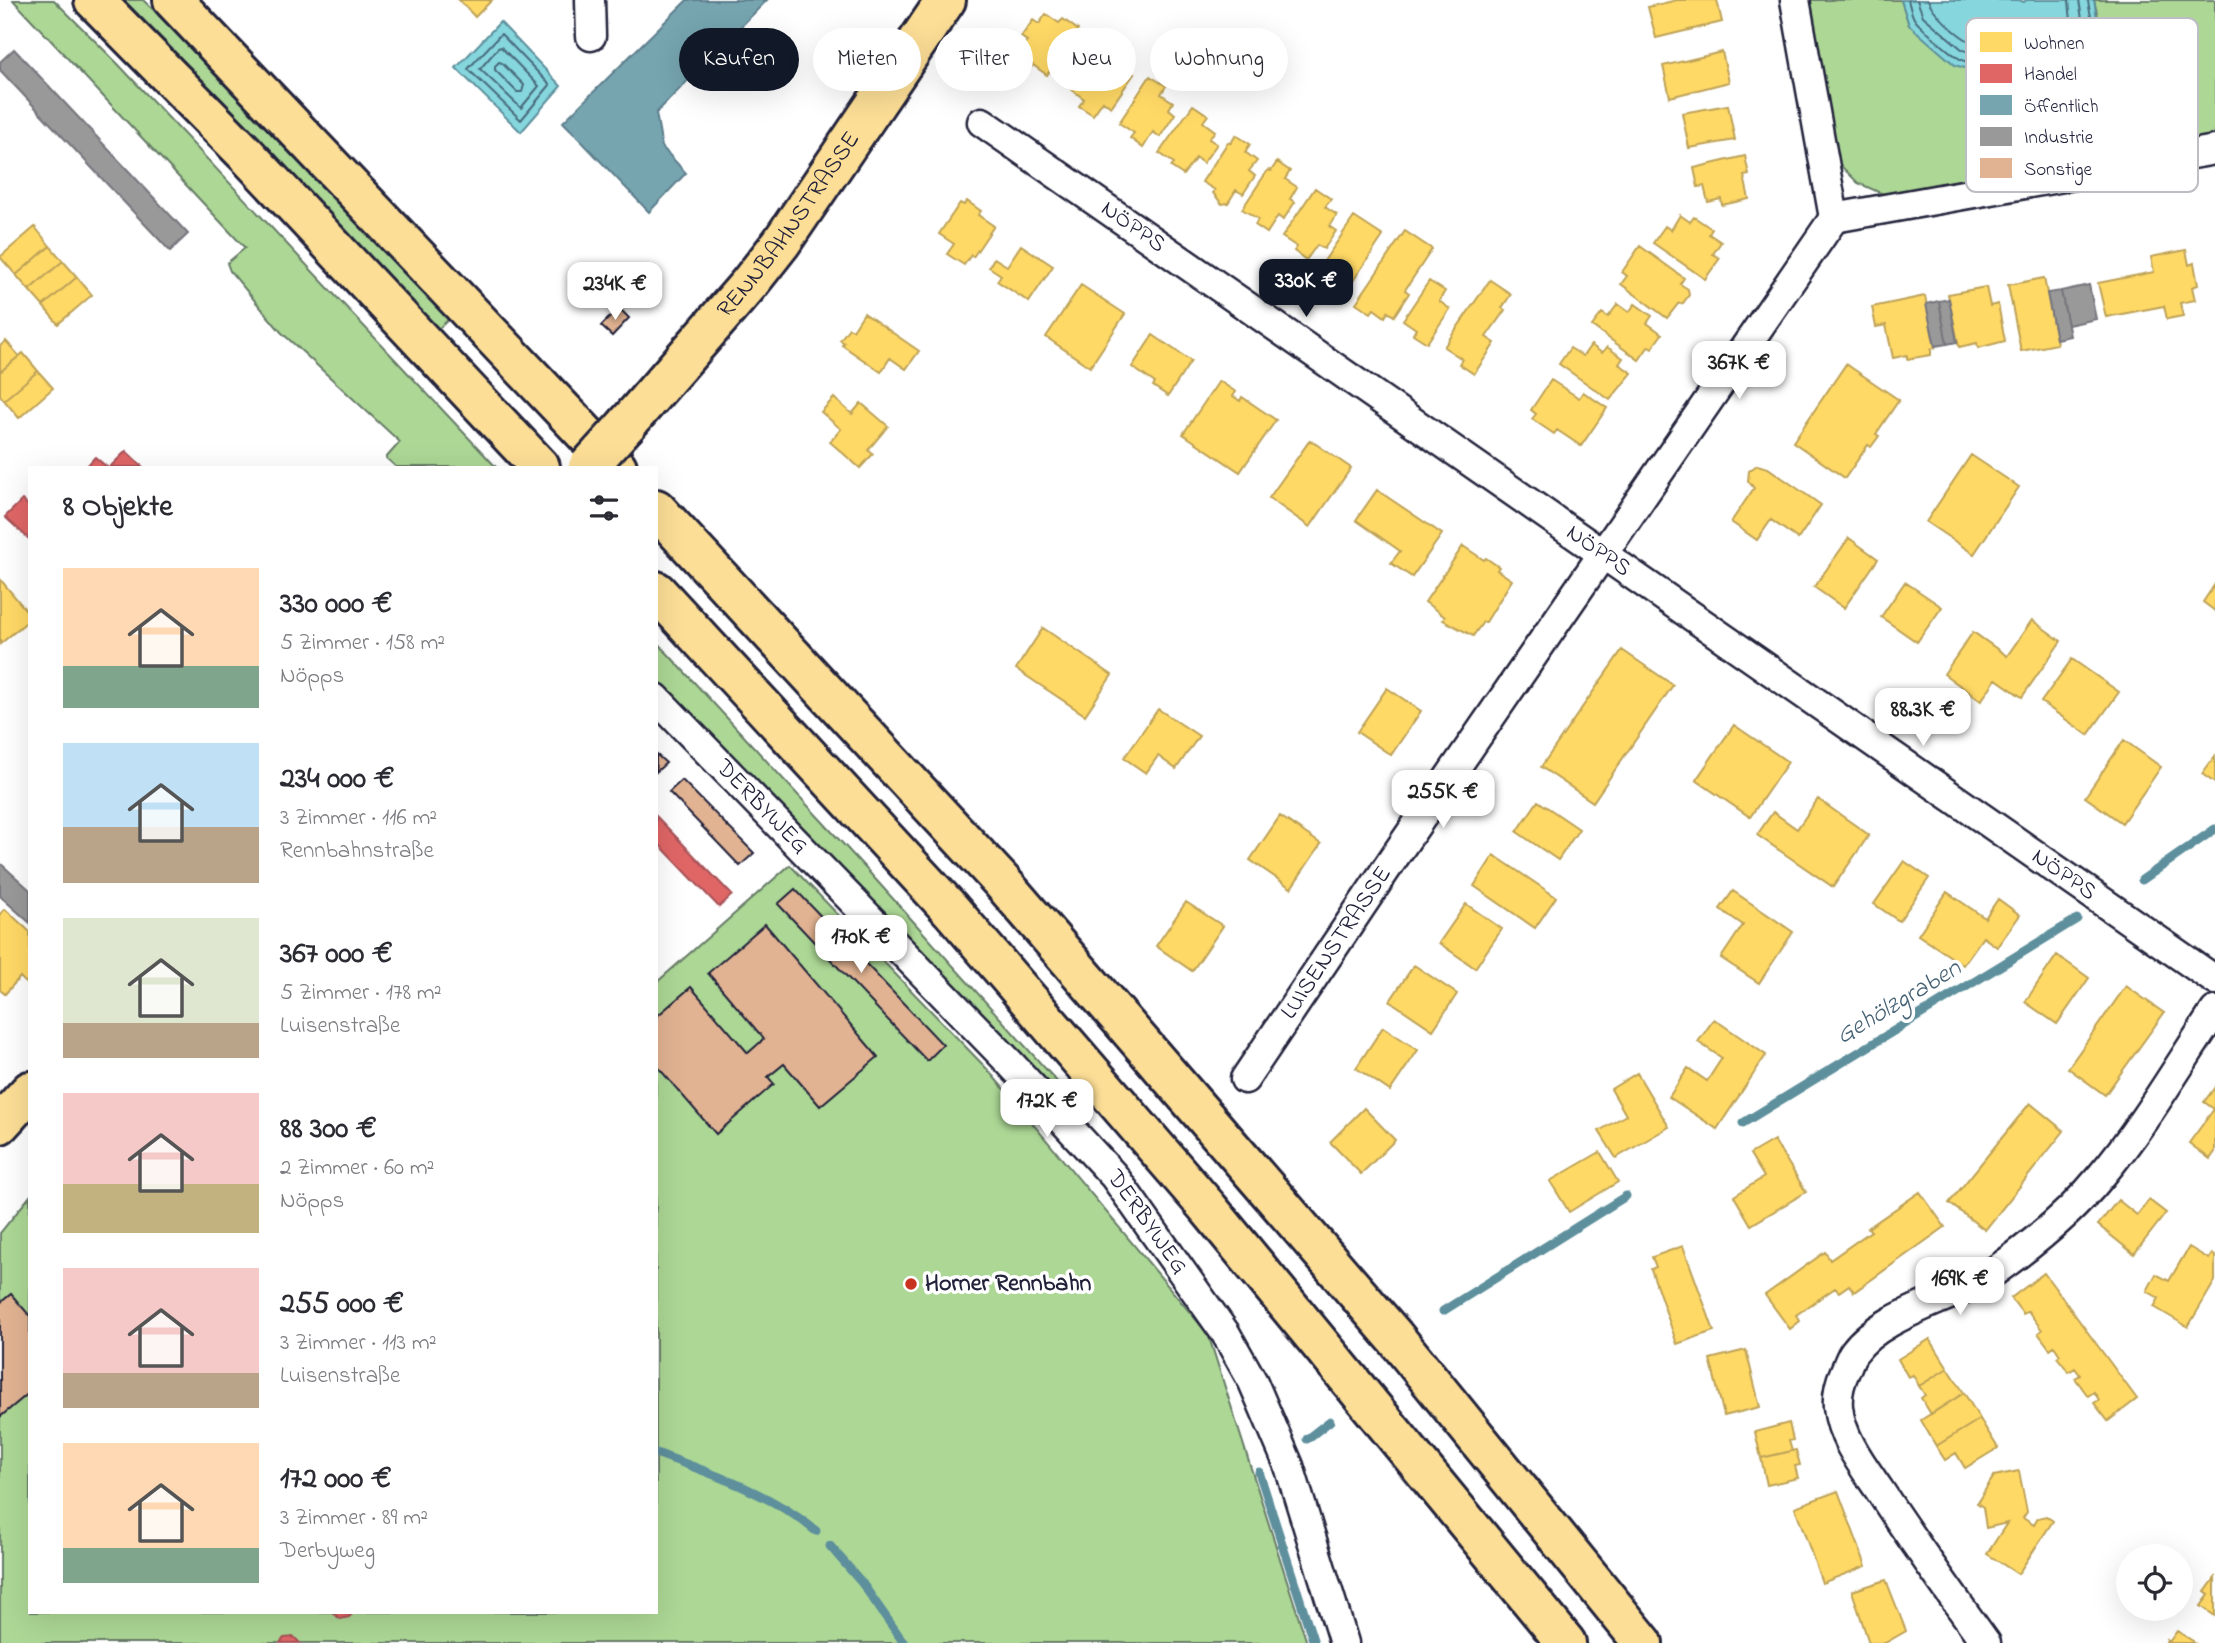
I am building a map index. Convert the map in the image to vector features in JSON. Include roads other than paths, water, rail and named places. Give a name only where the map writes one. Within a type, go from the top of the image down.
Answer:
[{"type":"main road","points":[[94,0],[245,153],[539,466]]},
{"type":"main road","points":[[173,0],[616,466]]},
{"type":"main road","name":"RENNBAHNSTRASSE","points":[[589,466],[748,285],[781,243],[946,0]]},
{"type":"main road","points":[[658,511],[1002,882],[1394,1336],[1643,1643]]},
{"type":"main road","points":[[658,593],[951,910],[1209,1209],[1566,1643]]},
{"type":"main road","points":[[0,1124],[28,1093]]},
{"type":"street","points":[[590,0],[592,36]]},
{"type":"street","points":[[1795,0],[1835,218],[1980,192]]},
{"type":"street","name":"NÖPPS","points":[[982,122],[2215,980]]},
{"type":"street","name":"LUISENSTRASSE","points":[[1245,1079],[1389,864],[1835,218]]},
{"type":"street","name":"DERBYWEG","points":[[658,700],[1009,1062],[1121,1186],[1226,1334],[1252,1382],[1289,1466],[1344,1643]]},
{"type":"street","points":[[1986,1643],[1912,1541],[1854,1451],[1843,1429],[1838,1406],[1840,1382],[1853,1353],[1868,1336],[1912,1311],[1992,1273],[2039,1238],[2072,1208],[2101,1178],[2129,1140],[2215,1011]]},
{"type":"water","points":[[1901,0],[2094,0],[2097,18],[1966,18],[1966,68],[1955,65],[1909,25]]},
{"type":"water","points":[[500,22],[561,86],[521,132],[456,68]]},
{"type":"waterway","name":"Gehölzgraben","points":[[2142,880],[2215,829]]},
{"type":"waterway","name":"Gehölzgraben","points":[[1743,1123],[2077,919]]},
{"type":"waterway","name":"Gehölzgraben","points":[[1443,1311],[1626,1196]]},
{"type":"waterway","name":"Gehölzgraben","points":[[1307,1439],[1330,1421]]},
{"type":"waterway","points":[[658,1454],[760,1495],[816,1531]]},
{"type":"waterway","name":"Gehölzgraben","points":[[1259,1472],[1314,1643]]},
{"type":"waterway","points":[[830,1546],[862,1583],[904,1643]]},
{"type":"place","name":"Horner Rennbahn","points":[[911,1284]]}]
